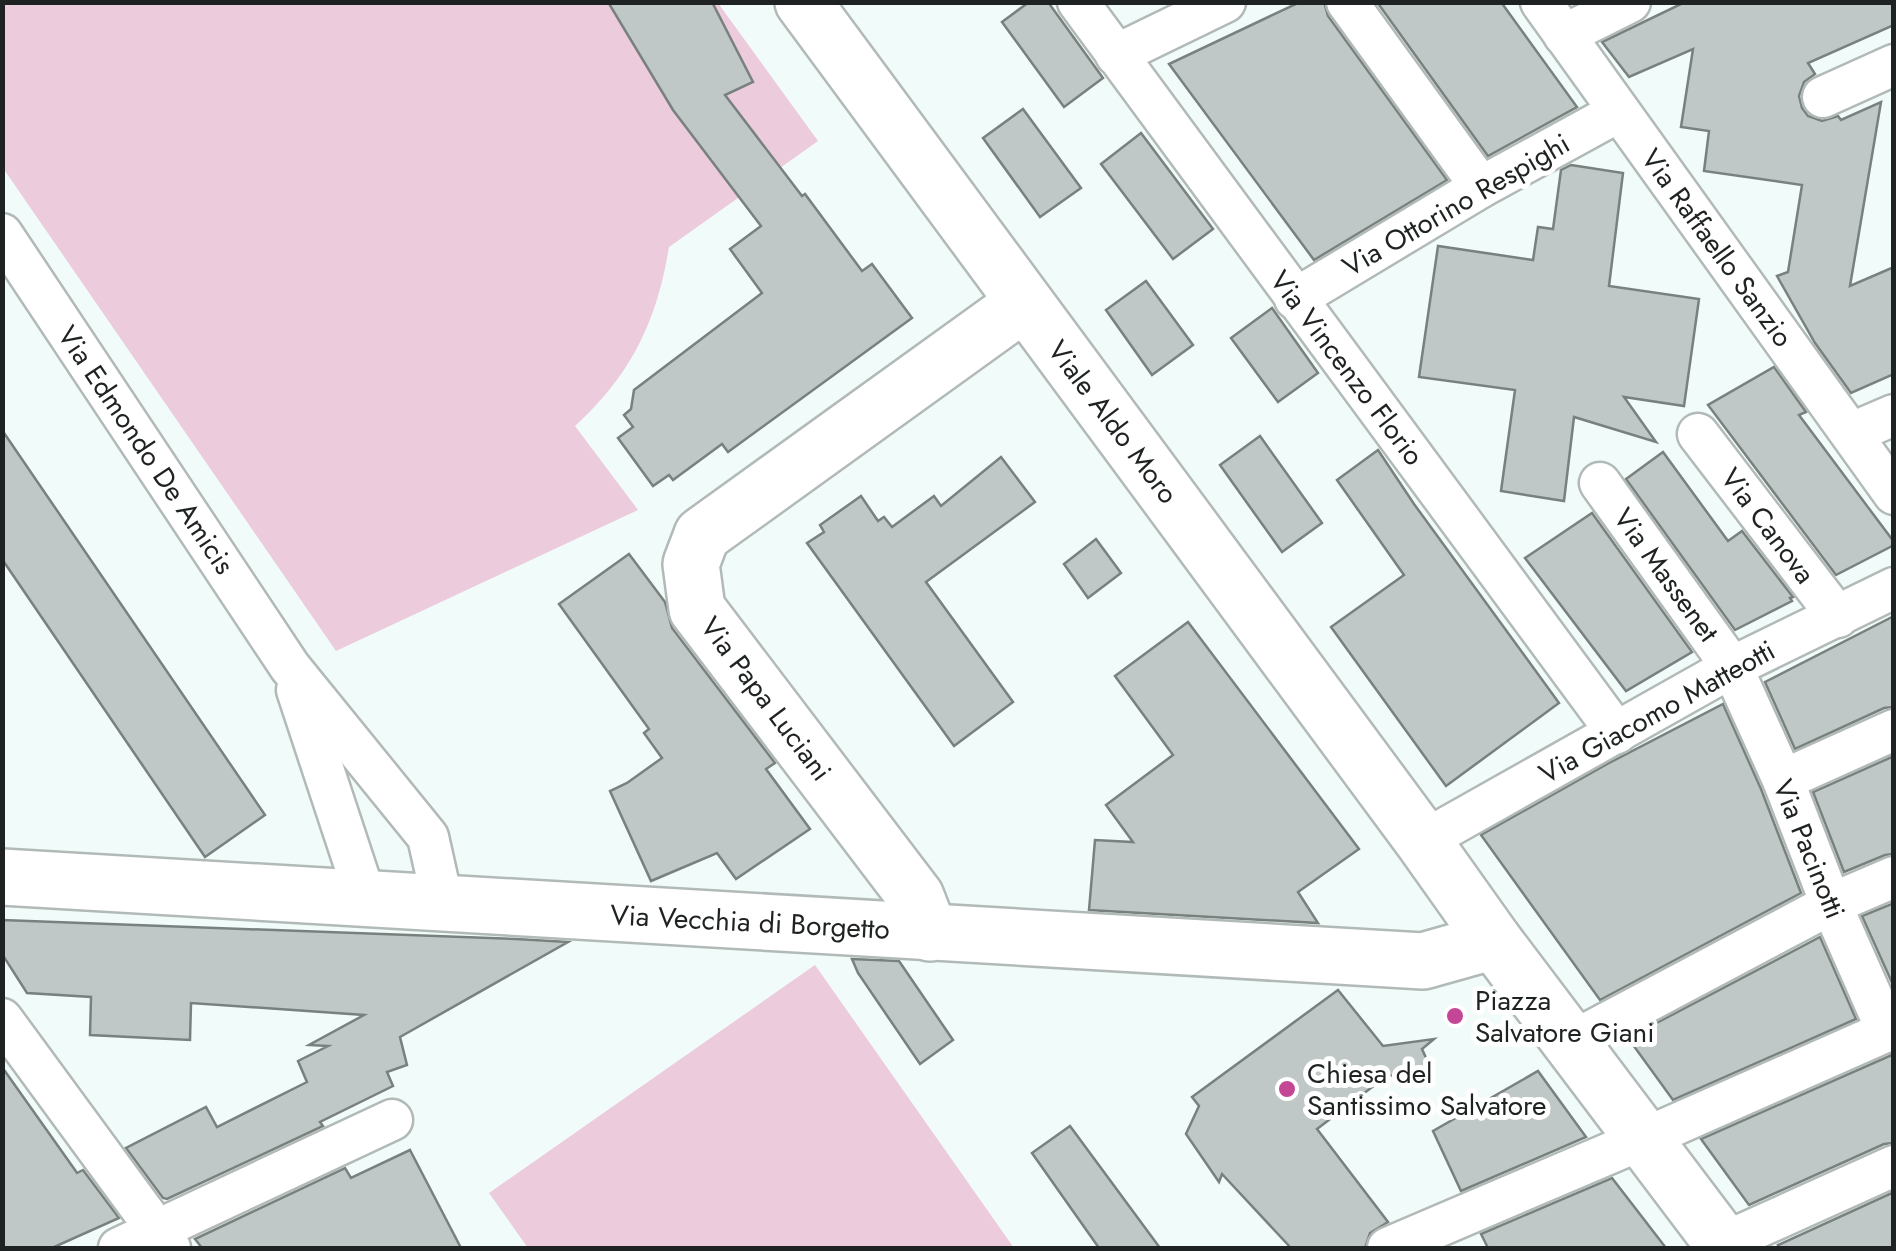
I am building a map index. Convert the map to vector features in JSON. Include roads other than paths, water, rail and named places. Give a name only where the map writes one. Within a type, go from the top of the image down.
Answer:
[{"type":"main road","name":"Viale Aldo Moro","points":[[803,2],[1720,1247]]},
{"type":"main road","name":"Via Papa Luciani","points":[[930,933],[916,897],[698,610],[691,564],[702,535],[1024,303]]},
{"type":"main road","name":"Via Vecchia di Borgetto","points":[[2,878],[1422,961],[1494,941]]},
{"type":"street","name":"Via Vincenzo Florio","points":[[1078,2],[1137,32],[1295,299],[1617,732]]},
{"type":"street","points":[[1137,32],[1225,2]]},
{"type":"street","points":[[1347,2],[1481,187]]},
{"type":"street","points":[[1552,19],[1630,2]]},
{"type":"street","name":"Via Raffaello Sanzio","points":[[1552,19],[1894,494]]},
{"type":"street","points":[[1823,98],[1894,65]]},
{"type":"street","name":"Via Ottorino Respighi","points":[[1295,299],[1481,187],[1618,112]]},
{"type":"street","name":"Via Edmondo De Amicis","points":[[2,234],[290,667]]},
{"type":"street","points":[[1852,434],[1894,415]]},
{"type":"street","name":"Via Canova","points":[[1698,434],[1838,617]]},
{"type":"street","name":"Via Massenet","points":[[1600,483],[1732,667]]},
{"type":"street","name":"Via Giacomo Matteotti","points":[[1423,841],[1732,667],[1894,588]]},
{"type":"street","points":[[290,667],[366,899]]},
{"type":"street","points":[[290,667],[428,837],[443,904]]},
{"type":"street","name":"Via Pacinotti","points":[[1732,667],[1783,780],[1831,904],[1890,1029]]},
{"type":"street","points":[[1783,780],[1894,730]]},
{"type":"street","points":[[1571,1042],[1831,904],[1894,877]]},
{"type":"street","points":[[2,1019],[163,1239]]},
{"type":"street","points":[[1388,1248],[1890,1029]]},
{"type":"street","points":[[119,1248],[163,1239],[392,1120]]},
{"type":"street","points":[[1720,1247],[1894,1166]]},
{"type":"place","name":"Piazza Salvatore Giani","points":[[1455,1016]]},
{"type":"place","name":"Chiesa del Santissimo Salvatore","points":[[1287,1089]]}]
